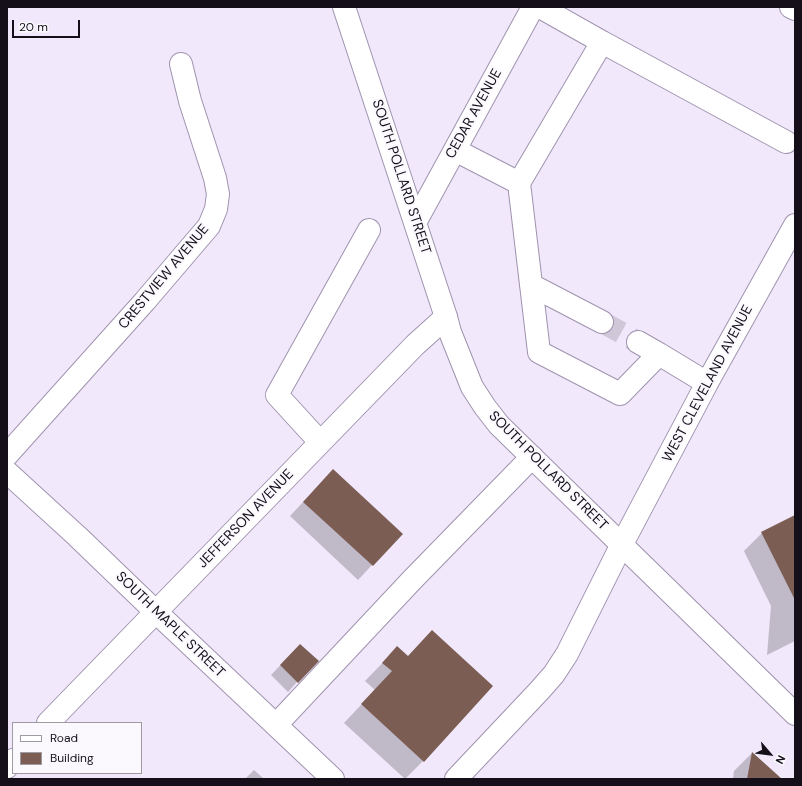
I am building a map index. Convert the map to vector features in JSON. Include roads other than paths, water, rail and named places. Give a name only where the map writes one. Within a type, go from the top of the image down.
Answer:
[{"type":"street","name":"SOUTH POLLARD STREET","points":[[344,7],[416,222],[450,332],[472,388],[499,425],[795,714]]},
{"type":"street","name":"CEDAR AVENUE","points":[[416,222],[533,7]]},
{"type":"street","points":[[540,7],[786,142]]},
{"type":"street","points":[[791,7],[795,9]]},
{"type":"street","points":[[602,42],[519,183],[539,352],[620,394],[659,354]]},
{"type":"street","name":"CRESTVIEW AVENUE","points":[[7,455],[145,301],[209,226],[216,209],[218,194],[215,178],[190,101],[181,64]]},
{"type":"street","points":[[455,150],[519,183]]},
{"type":"street","name":"WEST CLEVELAND AVENUE","points":[[456,779],[540,690],[554,674],[567,654],[622,544],[707,383],[795,225]]},
{"type":"street","points":[[320,442],[277,395],[369,230]]},
{"type":"street","points":[[531,286],[602,322]]},
{"type":"street","name":"JEFFERSON AVENUE","points":[[49,722],[415,345],[446,317]]},
{"type":"street","points":[[638,342],[707,383]]},
{"type":"street","points":[[276,725],[412,580],[532,457]]},
{"type":"street","name":"SOUTH MAPLE STREET","points":[[7,472],[77,536],[332,779]]},
{"type":"tunnel","points":[[602,322],[638,342]]}]
